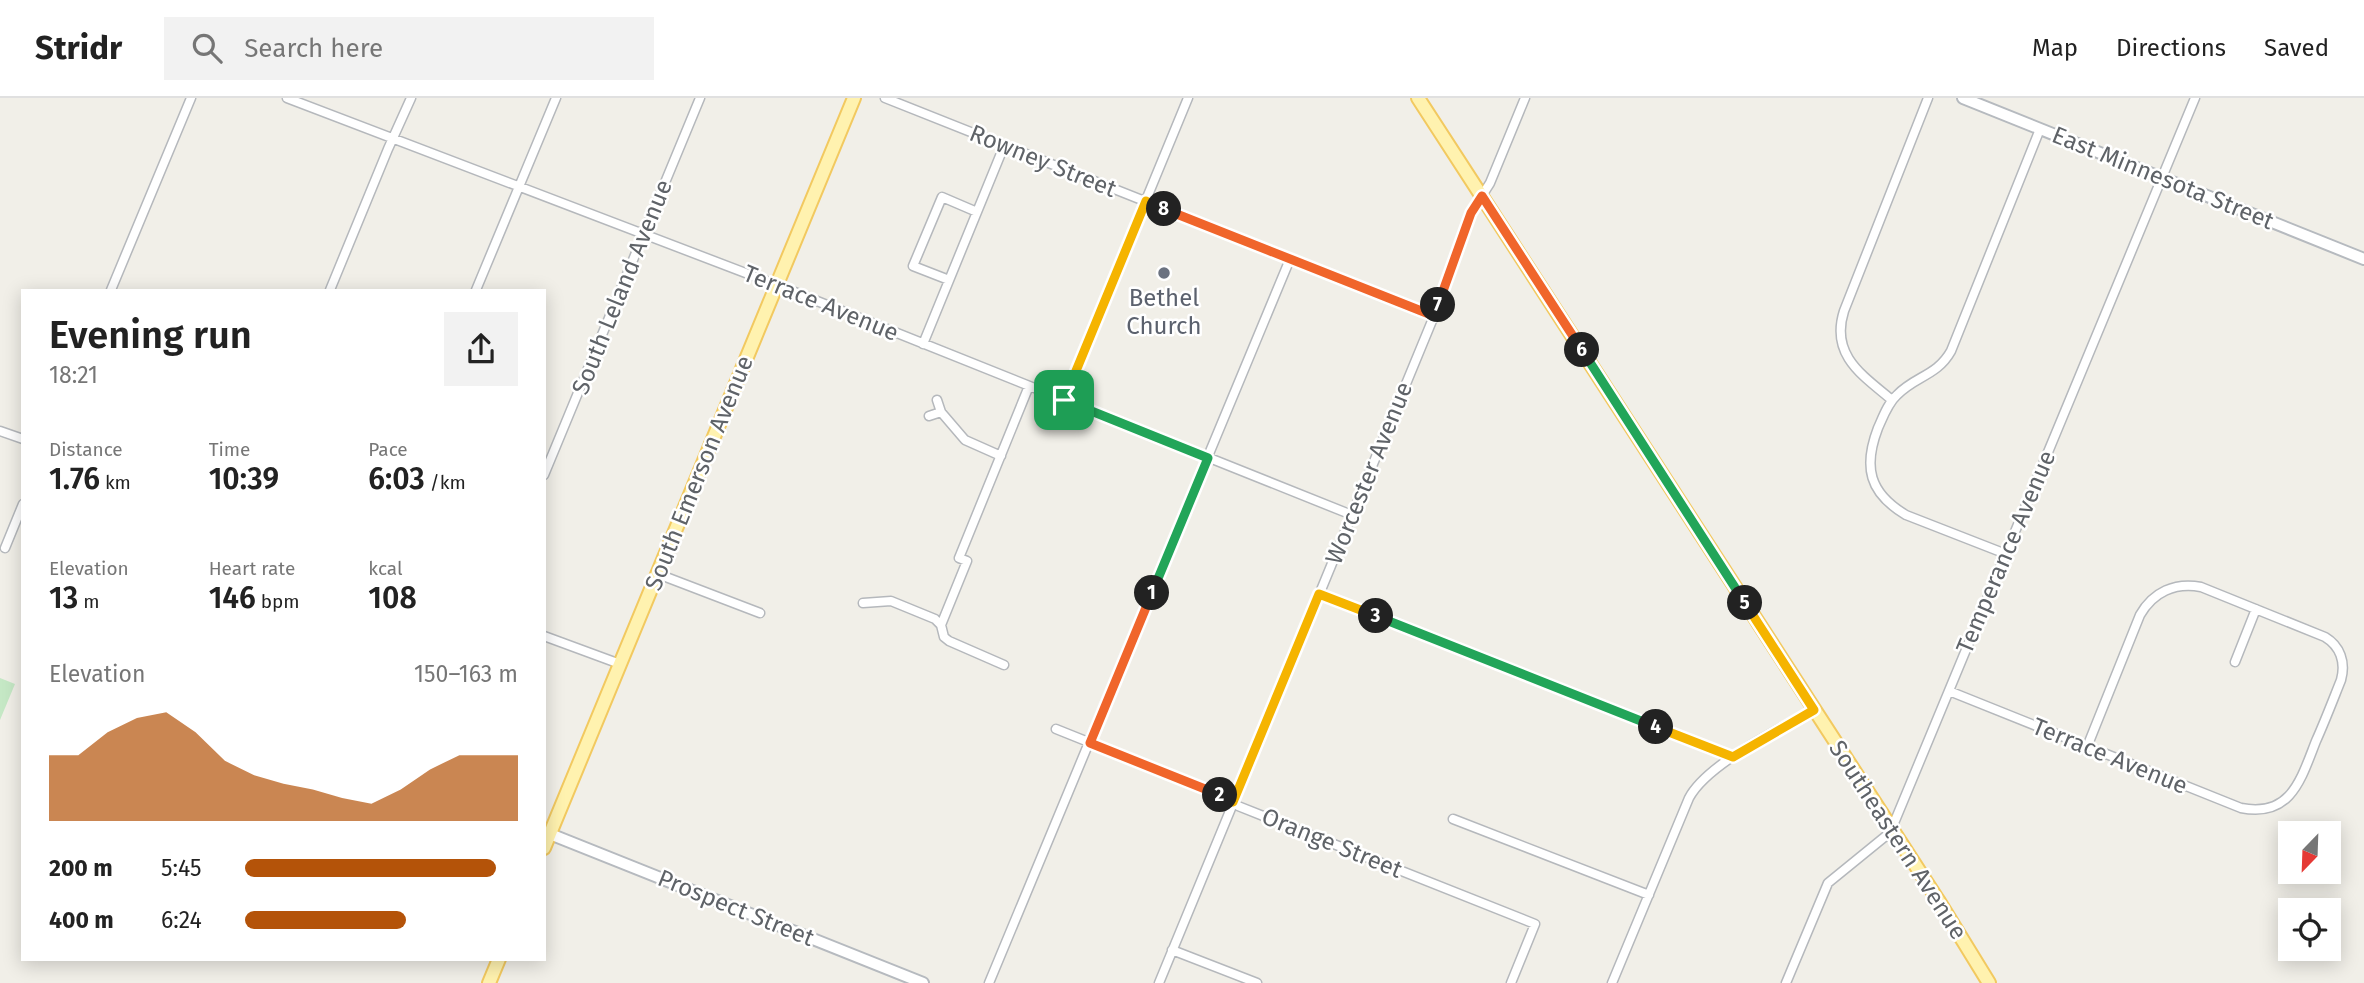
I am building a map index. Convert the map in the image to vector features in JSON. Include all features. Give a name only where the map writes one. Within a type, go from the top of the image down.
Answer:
[{"type":"main road","name":"South Emerson Avenue","points":[[546,843],[854,98]]},
{"type":"main road","name":"Southeastern Avenue","points":[[1418,98],[1892,828],[1989,983]]},
{"type":"main road","points":[[489,983],[498,961]]},
{"type":"street","points":[[111,289],[191,98]]},
{"type":"street","name":"Terrace Avenue","points":[[287,98],[777,285],[1352,514]]},
{"type":"street","points":[[330,289],[411,98]]},
{"type":"street","points":[[476,289],[556,98]]},
{"type":"street","name":"South Leland Avenue","points":[[546,470],[700,98]]},
{"type":"street","name":"Rowney Street","points":[[885,98],[1434,316]]},
{"type":"street","points":[[1064,400],[1188,98]]},
{"type":"street","name":"Worcester Avenue","points":[[1159,983],[1434,316],[1471,213],[1490,183],[1525,98]]},
{"type":"street","points":[[1892,400],[1850,362],[1841,340],[1841,320],[1928,98]]},
{"type":"street","name":"East Minnesota Street","points":[[1963,98],[1988,103],[2040,128],[2364,259]]},
{"type":"street","name":"Temperance Avenue","points":[[1786,983],[1828,883],[1892,828],[2195,98]]},
{"type":"street","points":[[2006,554],[1898,510],[1880,494],[1869,461],[1871,446],[1892,400],[1906,387],[1934,371],[1948,355],[2040,128]]},
{"type":"street","points":[[923,344],[1004,146]]},
{"type":"street","points":[[949,280],[913,266],[942,197],[977,212]]},
{"type":"street","points":[[989,983],[1290,259]]},
{"type":"street","points":[[941,625],[967,561],[959,558],[1029,386]]},
{"type":"street","points":[[937,400],[941,412],[965,440],[1001,456]]},
{"type":"street","points":[[929,416],[941,412]]},
{"type":"street","points":[[0,431],[21,438]]},
{"type":"street","points":[[5,548],[21,509]]},
{"type":"street","points":[[658,574],[760,613]]},
{"type":"street","points":[[2087,747],[2140,615],[2149,601],[2162,592],[2179,586],[2197,586],[2256,609],[2235,662]]},
{"type":"street","points":[[1319,594],[1733,757]]},
{"type":"street","points":[[863,603],[898,602],[935,619],[949,641],[1004,665]]},
{"type":"street","name":"Terrace Avenue","points":[[1949,691],[2241,808],[2263,810],[2273,807],[2293,792],[2302,778],[2343,669],[2340,654],[2325,637],[2256,609]]},
{"type":"street","points":[[546,637],[620,664]]},
{"type":"street","points":[[1612,983],[1693,790],[1709,772],[1814,710]]},
{"type":"street","name":"Orange Street","points":[[1056,729],[1535,924],[1511,983]]},
{"type":"street","points":[[1453,819],[1648,895]]},
{"type":"street","name":"Prospect Street","points":[[550,834],[923,983]]},
{"type":"street","points":[[1172,950],[1257,983]]},
{"type":"green space","points":[[0,678],[15,684],[0,720]]},
{"type":"place","name":"Bethel Church","points":[[1164,273]]},
{"type":"route","points":[[1482,196],[1814,710],[1733,757],[1319,594],[1233,802],[1090,743],[1208,458],[1064,400],[1146,201],[1434,316],[1471,213],[1482,196]]}]
